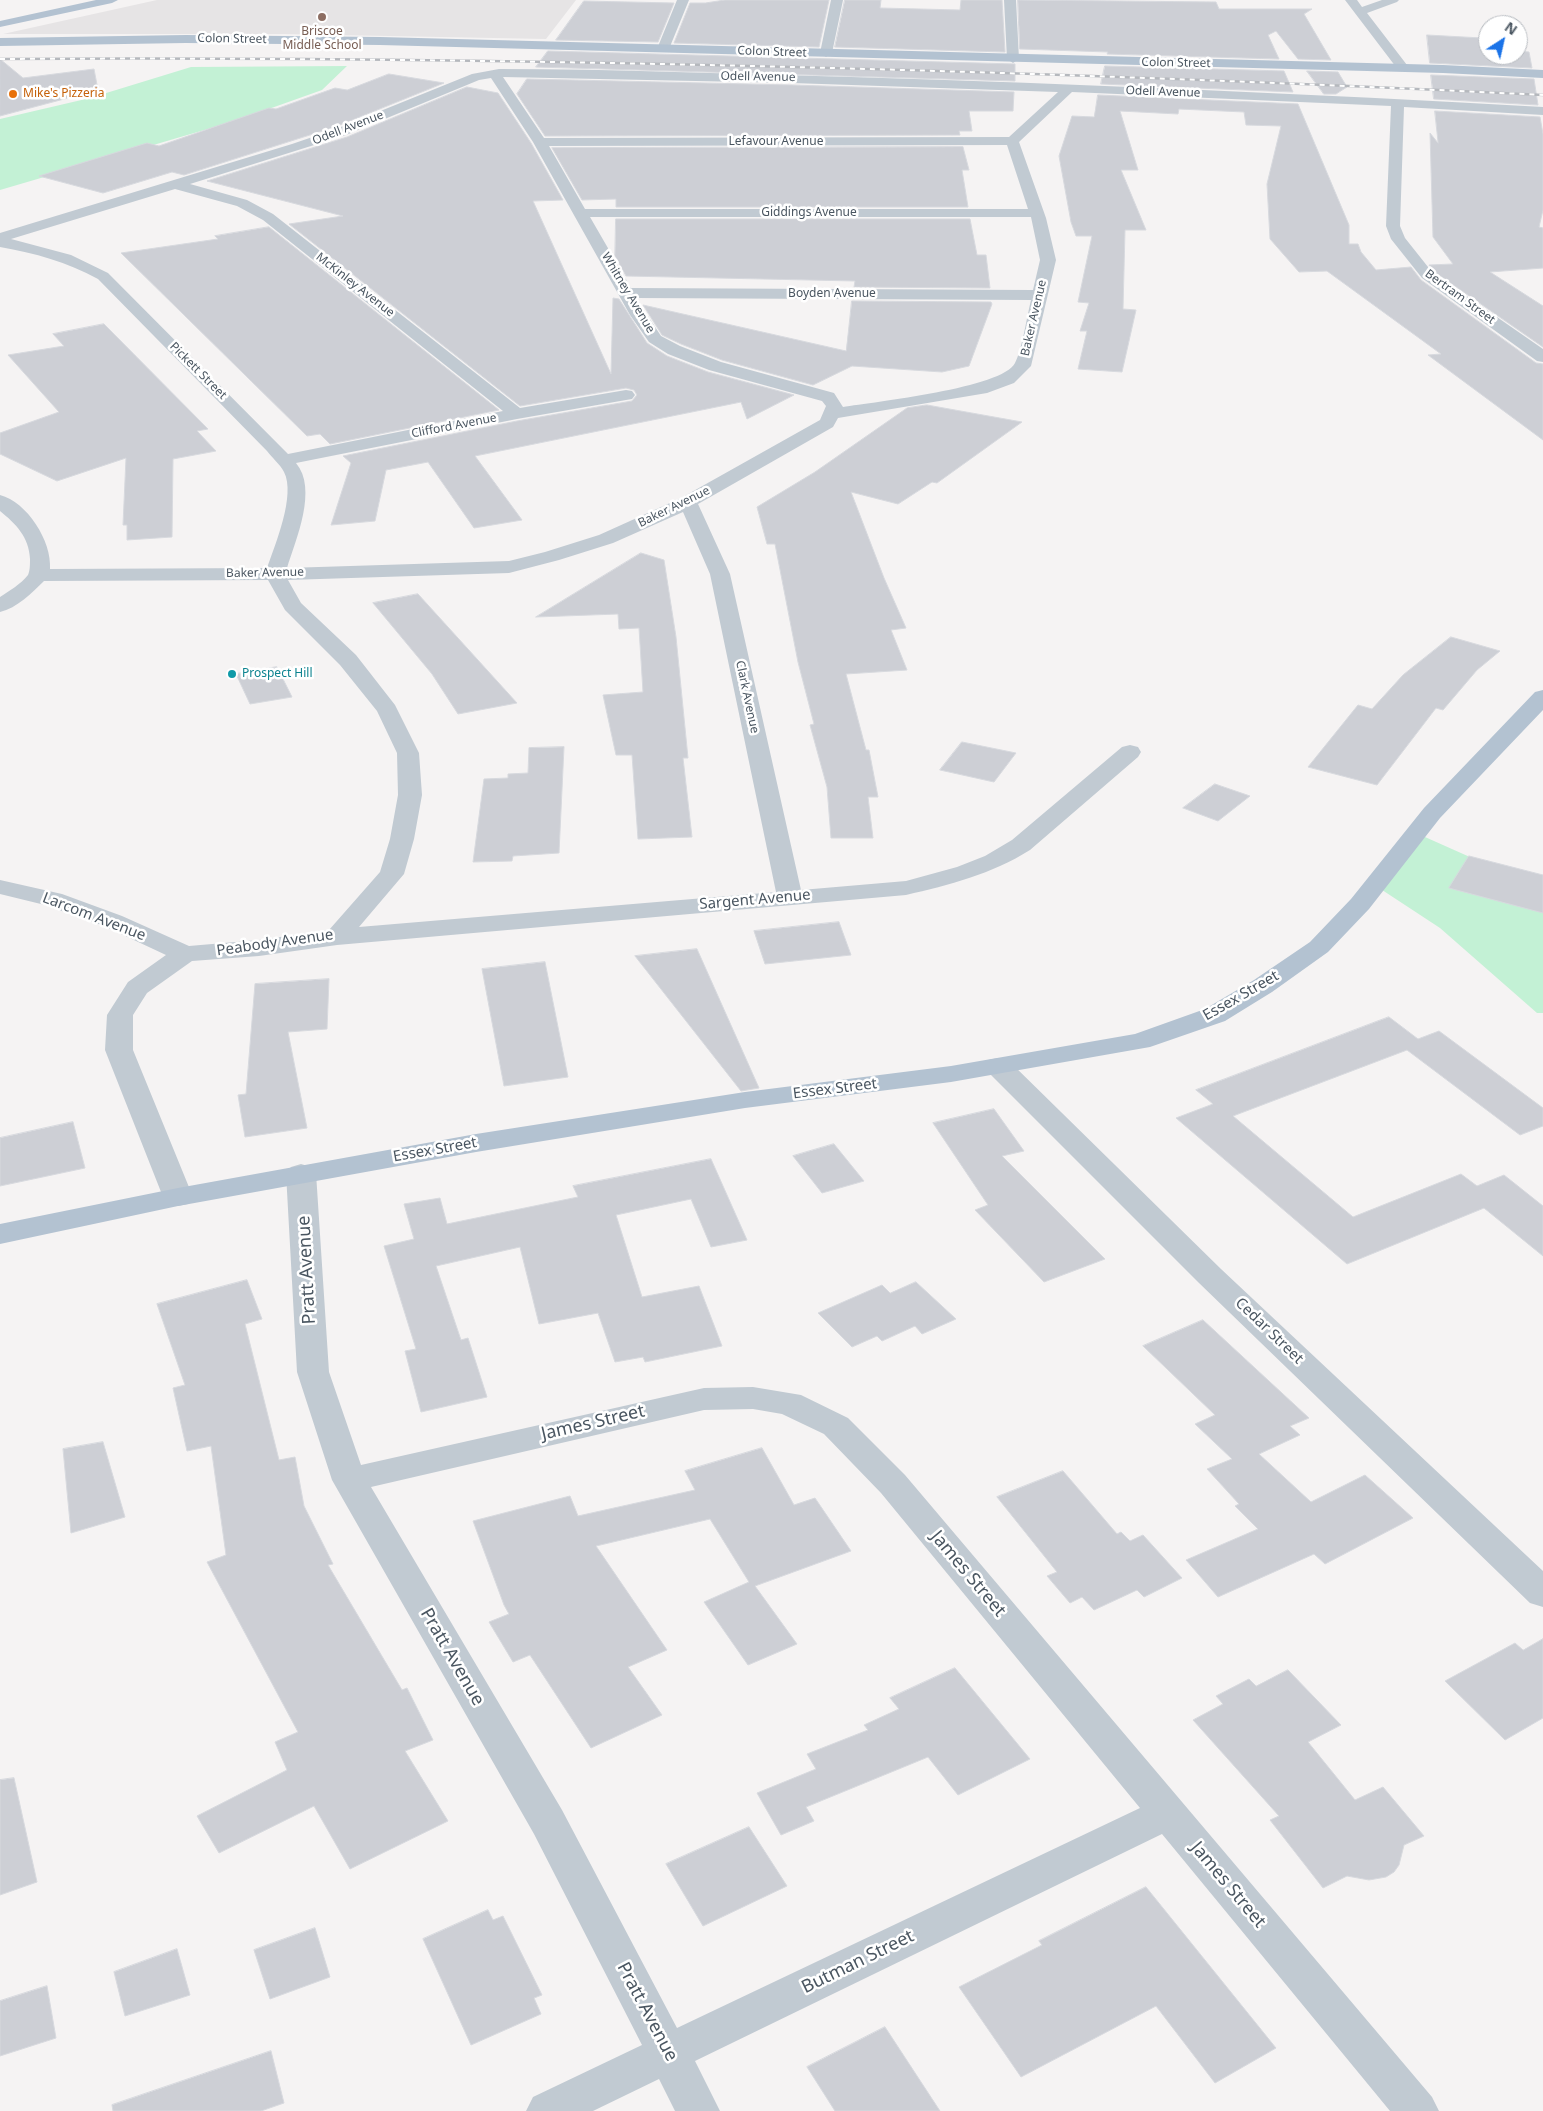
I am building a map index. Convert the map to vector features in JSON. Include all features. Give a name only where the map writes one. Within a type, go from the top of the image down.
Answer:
[{"type":"main road","points":[[0,24],[112,0]]},
{"type":"main road","name":"Colon Street","points":[[0,42],[186,39],[380,41],[1403,68],[1543,74]]},
{"type":"main road","name":"Essex Street","points":[[0,1234],[301,1173],[476,1143],[745,1100],[951,1074],[1140,1041],[1215,1014],[1264,986],[1319,946],[1354,911],[1432,813],[1543,697]]},
{"type":"street","points":[[664,49],[683,0]]},
{"type":"street","points":[[826,53],[837,0]]},
{"type":"street","points":[[1010,0],[1013,58]]},
{"type":"street","points":[[1351,0],[1403,68]]},
{"type":"street","points":[[1360,12],[1393,0]]},
{"type":"street","name":"Odell Avenue","points":[[0,238],[177,185],[323,138],[476,77],[495,74],[541,72],[853,80],[1398,102],[1543,111]]},
{"type":"street","name":"Whitney Avenue","points":[[495,74],[540,142],[638,315],[655,339],[674,350],[715,366],[828,397],[835,406],[831,414]]},
{"type":"street","points":[[1012,142],[1069,88]]},
{"type":"street","name":"Bertram Street","points":[[1398,102],[1393,226],[1398,239],[1427,275],[1543,357]]},
{"type":"street","name":"Lefavour Avenue","points":[[540,142],[1012,142]]},
{"type":"street","name":"Baker Avenue","points":[[39,574],[275,574],[509,567],[606,539],[688,502],[827,423],[831,414],[981,389],[1008,379],[1024,366],[1048,260],[1037,213],[1012,142]]},
{"type":"street","name":"McKinley Avenue","points":[[177,185],[242,203],[268,216],[517,414]]},
{"type":"street","name":"Giddings Avenue","points":[[581,214],[1037,213]]},
{"type":"street","name":"Pickett Street","points":[[0,242],[29,246],[62,255],[102,276],[273,447],[294,472],[296,493],[289,532],[275,574]]},
{"type":"street","name":"Boyden Avenue","points":[[626,292],[1039,295]]},
{"type":"street","name":"Clifford Avenue","points":[[282,460],[517,414],[626,395]]},
{"type":"street","points":[[0,501],[27,523],[38,545],[41,562],[39,574],[24,590],[0,606]]},
{"type":"street","name":"Clark Avenue","points":[[688,502],[720,574],[790,897]]},
{"type":"street","name":"Peabody Avenue","points":[[185,954],[259,948],[337,937],[392,874],[402,839],[410,795],[408,753],[387,710],[348,660],[292,606],[275,574]]},
{"type":"street","name":"Sargent Avenue","points":[[337,937],[906,888],[983,866],[1002,858],[1130,752]]},
{"type":"street","name":"Larcom Avenue","points":[[0,887],[53,899],[113,921],[185,954]]},
{"type":"street","points":[[178,1197],[120,1050],[120,1015],[138,988],[185,954]]},
{"type":"street","name":"Cedar Street","points":[[998,1066],[1203,1269],[1543,1593]]},
{"type":"street","name":"Pratt Avenue","points":[[301,1173],[313,1372],[349,1480],[548,1822],[698,2111]]},
{"type":"street","name":"James Street","points":[[349,1480],[704,1399],[753,1398],[789,1403],[836,1426],[893,1484],[1416,2111]]},
{"type":"street","name":"Butman Street","points":[[548,2111],[1168,1813]]},
{"type":"shaded area","name":"Briscoe Middle School","points":[[157,0],[576,0],[546,39],[284,34],[3,34]]},
{"type":"green space","points":[[347,66],[322,90],[235,121],[0,190],[0,119],[90,98],[191,67]]},
{"type":"green space","points":[[1425,837],[1526,882],[1543,884],[1543,1013],[1537,1013],[1440,928],[1373,884]]},
{"type":"building","points":[[725,0],[829,0],[819,47],[674,43],[690,3]]},
{"type":"building","points":[[845,0],[881,0],[880,8],[960,10],[961,0],[1002,0],[1005,52],[835,47]]},
{"type":"building","points":[[1018,0],[1216,2],[1219,9],[1312,9],[1304,14],[1331,60],[1298,59],[1276,31],[1268,35],[1279,59],[1107,54],[1108,52],[1020,49]]},
{"type":"building","points":[[584,1],[674,3],[658,42],[556,40]]},
{"type":"building","points":[[1427,35],[1478,38],[1478,65],[1528,65],[1529,52],[1532,68],[1430,63]]},
{"type":"building","points":[[548,51],[1015,64],[1015,81],[536,67]]},
{"type":"building","points":[[0,59],[23,78],[94,69],[98,90],[0,116]]},
{"type":"building","points":[[1105,66],[1284,71],[1293,92],[1101,84]]},
{"type":"building","points":[[1307,71],[1338,72],[1347,87],[1336,94],[1324,94]]},
{"type":"building","points":[[389,74],[444,83],[335,127],[184,175],[172,172],[103,193],[39,176],[147,143],[159,146],[269,108],[276,109],[335,88],[347,90]]},
{"type":"building","points":[[1431,75],[1534,79],[1538,105],[1434,99]]},
{"type":"building","points":[[527,79],[1014,92],[1013,111],[969,111],[972,131],[959,131],[960,135],[545,136],[517,94]]},
{"type":"building","points":[[467,87],[498,93],[531,143],[563,200],[533,201],[611,374],[613,298],[619,299],[647,343],[667,356],[708,372],[794,395],[747,419],[741,402],[475,456],[522,520],[474,528],[428,462],[386,470],[375,521],[331,525],[351,463],[343,456],[517,421],[632,401],[637,395],[634,390],[626,388],[520,406],[289,224],[343,216],[207,181],[347,137]]},
{"type":"building","points":[[1098,95],[1298,104],[1349,225],[1349,244],[1358,244],[1361,252],[1376,270],[1411,267],[1421,280],[1536,363],[1543,364],[1543,440],[1428,355],[1441,354],[1327,271],[1299,272],[1270,239],[1267,184],[1281,126],[1246,125],[1244,112],[1179,109],[1178,114],[1120,111],[1138,170],[1121,170],[1146,230],[1125,230],[1123,309],[1136,310],[1122,372],[1078,369],[1087,331],[1080,331],[1089,303],[1078,302],[1092,236],[1076,236],[1071,222],[1059,156],[1072,116],[1094,117]]},
{"type":"building","points":[[1435,111],[1540,117],[1543,134],[1543,210],[1539,227],[1543,228],[1543,268],[1490,272],[1543,306],[1543,347],[1433,271],[1429,265],[1453,264],[1433,237],[1430,133],[1438,143]]},
{"type":"building","points":[[963,147],[969,170],[962,170],[968,207],[616,207],[616,199],[582,200],[552,148]]},
{"type":"building","points":[[616,219],[970,219],[977,255],[986,255],[990,288],[854,287],[855,281],[626,276],[615,256]]},
{"type":"building","points":[[269,227],[499,410],[330,444],[320,434],[307,436],[121,253],[218,239],[215,236]]},
{"type":"building","points":[[852,301],[991,302],[992,304],[969,366],[942,372],[852,366],[813,385],[722,360],[681,344],[662,335],[643,305],[846,351]]},
{"type":"building","points":[[104,324],[208,429],[197,431],[216,451],[173,459],[172,537],[127,540],[127,525],[123,525],[126,458],[57,481],[0,454],[0,433],[59,412],[8,355],[64,346],[53,334]]},
{"type":"building","points":[[927,405],[1022,422],[937,483],[932,482],[898,504],[851,492],[884,578],[906,628],[891,630],[907,670],[846,674],[866,750],[869,750],[878,797],[868,797],[873,838],[831,838],[827,787],[810,725],[814,724],[798,662],[775,544],[767,544],[757,507],[815,472],[907,408]]},
{"type":"building","points":[[641,553],[664,560],[676,637],[688,758],[683,758],[692,837],[638,839],[632,755],[616,755],[603,695],[643,692],[639,628],[619,629],[618,614],[536,617]]},
{"type":"building","points":[[418,594],[517,703],[458,714],[432,674],[373,603]]},
{"type":"building","points":[[1451,637],[1500,651],[1477,670],[1443,710],[1436,708],[1377,785],[1308,767],[1358,705],[1372,709],[1403,675]]},
{"type":"building","points":[[277,667],[292,697],[250,704],[236,674]]},
{"type":"building","points":[[962,742],[1016,753],[994,782],[940,770]]},
{"type":"building","points":[[564,747],[559,853],[513,856],[512,861],[473,862],[484,779],[508,778],[508,774],[528,773],[529,748]]},
{"type":"building","points":[[1215,784],[1250,796],[1218,821],[1183,808]]},
{"type":"building","points":[[1469,856],[1543,875],[1543,913],[1449,888]]},
{"type":"building","points":[[839,922],[851,955],[765,964],[754,931]]},
{"type":"building","points":[[697,949],[759,1088],[741,1091],[635,956]]},
{"type":"building","points":[[545,962],[568,1077],[504,1086],[482,969]]},
{"type":"building","points":[[329,979],[327,1029],[288,1032],[307,1128],[245,1137],[238,1095],[246,1094],[255,984]]},
{"type":"building","points":[[1389,1017],[1418,1039],[1439,1031],[1543,1108],[1543,1126],[1520,1135],[1407,1050],[1233,1116],[1353,1217],[1461,1174],[1477,1186],[1504,1175],[1543,1206],[1543,1256],[1484,1208],[1347,1264],[1176,1118],[1213,1104],[1196,1090]]},
{"type":"building","points":[[994,1109],[1024,1151],[1002,1156],[1105,1259],[1044,1282],[975,1210],[988,1205],[933,1123]]},
{"type":"building","points":[[73,1122],[85,1168],[0,1186],[0,1138]]},
{"type":"building","points":[[834,1144],[864,1181],[822,1193],[793,1156]]},
{"type":"building","points":[[711,1159],[747,1240],[711,1247],[691,1199],[616,1215],[642,1297],[699,1286],[722,1346],[645,1362],[643,1357],[615,1362],[598,1313],[539,1324],[520,1247],[436,1266],[461,1340],[468,1338],[487,1397],[421,1412],[405,1351],[416,1349],[384,1246],[414,1239],[404,1204],[440,1198],[447,1224],[578,1197],[573,1186]]},
{"type":"building","points":[[247,1280],[262,1319],[245,1324],[279,1460],[295,1457],[304,1506],[333,1564],[328,1565],[402,1690],[407,1688],[433,1740],[405,1751],[448,1821],[350,1869],[314,1806],[219,1853],[197,1816],[287,1770],[275,1742],[298,1732],[207,1562],[226,1555],[211,1446],[187,1451],[173,1388],[185,1385],[157,1304]]},
{"type":"building","points":[[916,1282],[956,1319],[922,1334],[915,1326],[882,1341],[877,1336],[852,1347],[818,1313],[882,1285],[890,1293]]},
{"type":"building","points":[[1203,1320],[1309,1418],[1290,1426],[1300,1435],[1259,1454],[1311,1502],[1365,1475],[1413,1518],[1325,1564],[1314,1554],[1218,1597],[1186,1560],[1258,1529],[1235,1506],[1239,1504],[1207,1469],[1232,1459],[1195,1424],[1215,1415],[1143,1346]]},
{"type":"building","points":[[103,1442],[125,1517],[71,1533],[63,1449]]},
{"type":"building","points":[[762,1448],[794,1505],[815,1498],[851,1551],[755,1586],[797,1644],[748,1665],[704,1602],[749,1582],[710,1519],[596,1546],[667,1650],[628,1667],[662,1715],[591,1748],[530,1655],[513,1662],[489,1622],[509,1614],[473,1521],[570,1496],[578,1516],[695,1490],[685,1471]]},
{"type":"building","points":[[1063,1471],[1117,1534],[1121,1532],[1130,1541],[1143,1535],[1182,1578],[1144,1597],[1137,1590],[1094,1610],[1082,1597],[1070,1603],[1047,1576],[1057,1572],[997,1497]]},
{"type":"building","points":[[1543,1639],[1543,1718],[1505,1740],[1445,1681],[1515,1643],[1523,1650]]},
{"type":"building","points":[[955,1668],[1030,1759],[958,1795],[928,1757],[806,1807],[814,1821],[781,1835],[757,1793],[816,1769],[807,1754],[868,1730],[864,1725],[899,1709],[890,1698]]},
{"type":"building","points":[[1288,1670],[1341,1725],[1308,1742],[1355,1800],[1383,1787],[1424,1836],[1404,1845],[1399,1865],[1394,1872],[1386,1877],[1369,1880],[1347,1876],[1323,1888],[1270,1820],[1279,1816],[1193,1720],[1223,1704],[1216,1696],[1249,1679],[1256,1686]]},
{"type":"building","points":[[14,1778],[37,1882],[0,1895],[0,1780]]},
{"type":"building","points":[[749,1827],[787,1886],[703,1926],[666,1864]]},
{"type":"building","points":[[1146,1887],[1276,2048],[1215,2083],[1156,2006],[1021,2077],[959,1987],[1042,1945],[1039,1941]]},
{"type":"building","points":[[488,1910],[493,1920],[503,1916],[542,1995],[534,1998],[541,2014],[471,2045],[423,1939]]},
{"type":"building","points":[[315,1928],[330,1977],[270,1999],[254,1950]]},
{"type":"building","points":[[177,1949],[190,1995],[125,2016],[114,1972]]},
{"type":"building","points":[[47,1986],[56,2038],[0,2056],[0,2001]]},
{"type":"building","points":[[885,2027],[940,2111],[835,2111],[807,2067]]},
{"type":"building","points":[[271,2051],[284,2103],[261,2111],[113,2111],[112,2105]]},
{"type":"railway","points":[[0,59],[386,60],[772,66],[1157,78],[1543,95]]},
{"type":"place","name":"Briscoe Middle School","points":[[322,17]]},
{"type":"place","name":"Mike's Pizzeria","points":[[13,94]]},
{"type":"place","name":"Prospect Hill","points":[[232,674]]}]
